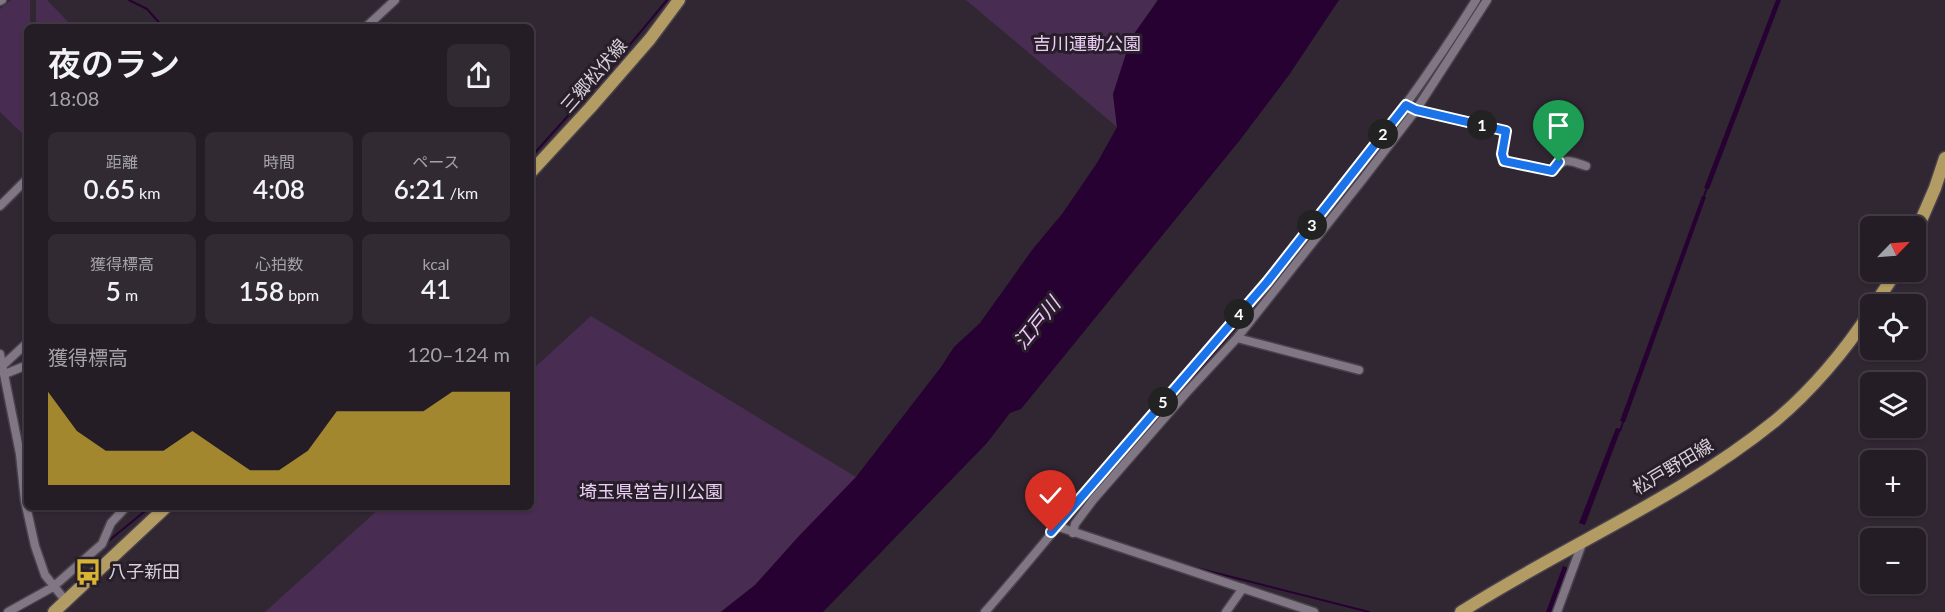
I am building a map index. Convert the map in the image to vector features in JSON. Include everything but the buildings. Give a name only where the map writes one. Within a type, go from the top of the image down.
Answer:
[{"type":"main road","name":"三郷松伏線","points":[[534,169],[650,39],[679,0]]},
{"type":"main road","points":[[1923,216],[1945,158]]},
{"type":"main road","name":"松戸野田線","points":[[1461,612],[1583,540],[1675,490],[1776,420],[1805,392],[1860,325]]},
{"type":"main road","points":[[54,612],[163,510]]},
{"type":"street","points":[[369,24],[395,0]]},
{"type":"street","points":[[985,612],[1056,526],[1267,282],[1406,105],[1476,0]]},
{"type":"street","points":[[1073,533],[1075,524],[1093,501],[1237,338],[1364,179],[1416,110],[1487,0]]},
{"type":"street","points":[[1406,105],[1416,110],[1506,131],[1502,154],[1504,161],[1552,171],[1559,162],[1564,160],[1586,166]]},
{"type":"street","points":[[0,206],[24,182]]},
{"type":"street","points":[[1237,338],[1359,370]]},
{"type":"street","points":[[3,369],[24,346]]},
{"type":"street","points":[[0,354],[20,454],[24,492]]},
{"type":"street","points":[[3,369],[24,366]]},
{"type":"street","points":[[27,510],[35,546],[45,575],[65,600]]},
{"type":"street","points":[[8,612],[53,587],[102,544],[111,523],[123,510]]},
{"type":"street","points":[[1056,526],[1314,612]]},
{"type":"street","points":[[1557,612],[1583,540]]},
{"type":"street","points":[[1226,612],[1243,588]]},
{"type":"green space","points":[[11,0],[30,0],[30,24],[24,24],[24,135],[0,112],[0,9]]},
{"type":"green space","points":[[36,0],[47,0],[70,24],[36,24]]},
{"type":"green space","name":"吉川運動公園","points":[[966,0],[1157,0],[1113,94],[1117,127]]},
{"type":"green space","name":"埼玉県営吉川公園","points":[[591,316],[856,477],[755,585],[720,612],[265,612],[378,510],[534,510],[534,368]]},
{"type":"water","name":"江戸川","points":[[1158,0],[1339,0],[1289,75],[1240,140],[1021,409],[1010,413],[987,443],[823,612],[721,612],[755,585],[856,477],[954,347],[980,323],[1032,250],[1062,214],[1097,163],[1117,127],[1113,94],[1131,38]]},
{"type":"water","points":[[1776,0],[1781,0],[1709,189],[1704,188]]},
{"type":"water","points":[[1702,196],[1706,197],[1625,422],[1620,421]]},
{"type":"water","points":[[1616,428],[1621,429],[1585,525],[1579,523]]},
{"type":"water","points":[[1563,566],[1568,568],[1552,612],[1546,612]]},
{"type":"waterway","points":[[129,0],[147,9],[160,24]]},
{"type":"waterway","points":[[613,65],[667,0]]},
{"type":"waterway","points":[[534,154],[610,69]]},
{"type":"waterway","points":[[1170,405],[1329,214],[1436,72]]},
{"type":"waterway","points":[[1703,199],[1707,188]]},
{"type":"waterway","points":[[1620,431],[1624,419]]},
{"type":"waterway","points":[[106,543],[146,510]]},
{"type":"waterway","points":[[1070,527],[1077,515]]},
{"type":"waterway","points":[[1181,564],[1369,612]]},
{"type":"waterway","points":[[18,612],[53,592]]},
{"type":"place","name":"八子新田","points":[[88,572]]},
{"type":"route","points":[[1051,532],[1267,282],[1406,105],[1416,110],[1506,131],[1502,154],[1504,161],[1552,171],[1559,162]]}]
